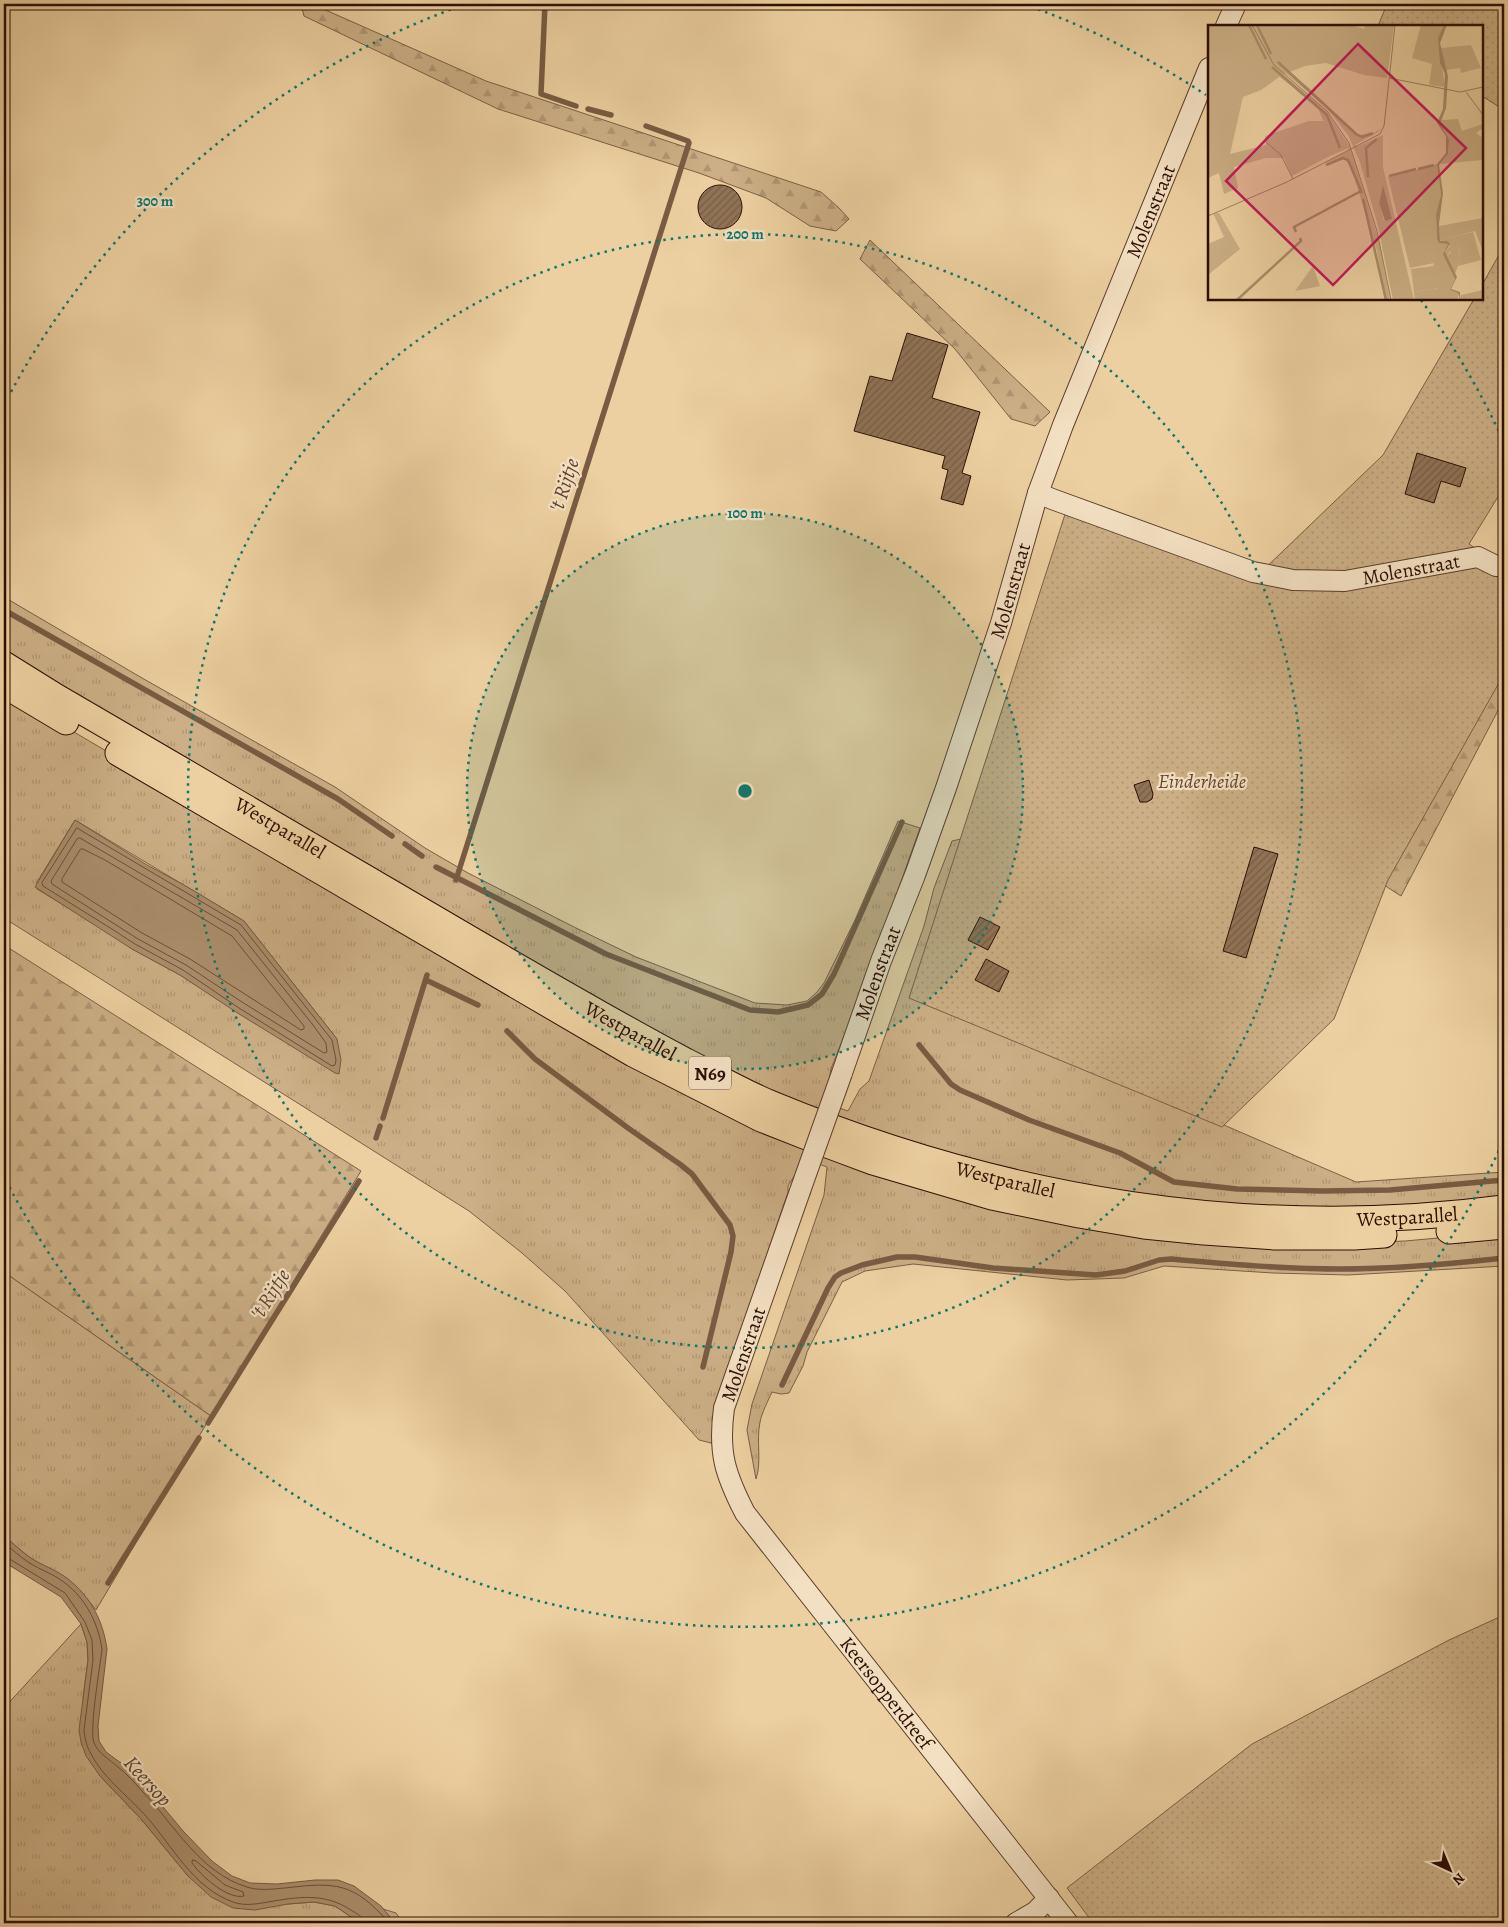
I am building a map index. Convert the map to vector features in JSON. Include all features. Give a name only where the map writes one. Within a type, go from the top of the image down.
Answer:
[{"type":"main road","name":"Westparallel","points":[[4,664],[91,717],[642,1038],[769,1102],[882,1144],[1000,1180],[1070,1195],[1206,1215],[1354,1219],[1467,1213],[1504,1208]]},
{"type":"main road","name":"Westparallel","points":[[4,685],[633,1054],[761,1119],[872,1162],[992,1197],[1144,1226],[1275,1236],[1354,1237],[1504,1226]]},
{"type":"street","points":[[1226,25],[1236,4]]},
{"type":"street","name":"Molenstraat","points":[[722,1453],[721,1432],[724,1408],[881,961],[915,875],[952,770],[1001,623],[1038,493],[1063,425],[1208,70]]},
{"type":"street","name":"Molenstraat","points":[[1038,493],[1253,572],[1293,580],[1345,581],[1478,557],[1496,566]]},
{"type":"street","name":"Keersopperdreef","points":[[722,1453],[734,1492],[745,1513],[1068,1923]]},
{"type":"street","points":[[1016,1923],[1035,1912],[1049,1898]]},
{"type":"green space","points":[[301,4],[312,4],[486,81],[821,192],[849,219],[836,231],[810,226],[766,198],[699,173],[498,109],[304,16]]},
{"type":"green space","points":[[1387,4],[1504,4],[1504,110],[1483,97],[1483,25],[1378,25]]},
{"type":"green space","points":[[870,240],[1050,412],[1035,426],[1011,419],[955,349],[860,259]]},
{"type":"green space","name":"Einderheide","points":[[1504,246],[1504,487],[1469,544],[1504,568],[1504,674],[1388,880],[1334,1019],[1222,1127],[909,998],[1069,502],[1257,576],[1383,455],[1473,300],[1483,300],[1483,283]]},
{"type":"green space","points":[[1504,594],[1504,699],[1401,896],[1379,879]]},
{"type":"green space","points":[[4,597],[142,678],[335,787],[425,848],[468,873],[636,957],[755,1003],[787,1005],[807,1001],[817,992],[824,983],[855,920],[898,821],[920,828],[866,980],[831,1069],[825,1103],[848,1111],[860,1089],[869,1081],[924,926],[934,888],[952,841],[965,838],[920,994],[1356,1182],[1504,1172],[1504,1202],[1394,1212],[1138,1200],[921,1151],[733,1078],[4,657]]},
{"type":"green space","points":[[4,691],[425,938],[759,1123],[1353,1243],[1405,1241],[1504,1232],[1504,1266],[1348,1275],[1273,1273],[1164,1266],[1124,1278],[1067,1280],[913,1264],[865,1271],[842,1282],[789,1393],[772,1392],[760,1422],[759,1465],[756,1479],[747,1430],[752,1404],[824,1195],[827,1167],[805,1159],[788,1186],[788,1192],[732,1357],[715,1444],[699,1440],[565,1291],[522,1253],[469,1211],[4,918]],"holes":[[[75,820],[244,921],[337,1039],[256,1024],[180,975],[132,949],[113,935],[37,889],[37,882]]]},
{"type":"green space","points":[[4,945],[361,1171],[211,1416],[4,1272]]},
{"type":"green space","points":[[4,1272],[211,1416],[96,1610],[68,1579],[30,1558],[4,1536]]},
{"type":"green space","points":[[1504,1615],[1504,1923],[1093,1923],[1067,1888],[1252,1744],[1449,1640]]},
{"type":"green space","points":[[81,1624],[87,1642],[88,1660],[83,1698],[100,1776],[141,1819],[188,1876],[288,1904],[314,1902],[335,1906],[360,1923],[4,1923],[4,1708]]},
{"type":"green space","points":[[383,1909],[396,1913],[403,1923],[395,1923]]},
{"type":"water","points":[[75,820],[147,865],[244,921],[337,1039],[341,1060],[339,1074],[236,1012],[180,975],[132,949],[35,887]]},
{"type":"water","points":[[4,1536],[31,1558],[68,1579],[95,1610],[107,1649],[98,1726],[99,1741],[106,1752],[121,1763],[148,1789],[184,1832],[212,1861],[232,1876],[250,1883],[277,1884],[315,1880],[338,1880],[354,1886],[381,1906],[395,1923],[360,1923],[335,1906],[314,1902],[288,1904],[255,1910],[233,1908],[211,1897],[188,1876],[141,1819],[100,1776],[86,1756],[79,1730],[88,1660],[87,1642],[81,1624],[61,1597],[4,1562]]},
{"type":"building","points":[[724,185],[736,191],[741,198],[741,216],[736,223],[729,228],[716,229],[708,226],[701,219],[698,203],[701,195],[708,188]]},
{"type":"building","points":[[907,333],[948,345],[932,398],[980,412],[962,473],[971,476],[963,505],[941,499],[948,470],[942,468],[945,456],[854,431],[870,376],[892,381]]},
{"type":"building","points":[[1417,453],[1466,468],[1460,487],[1441,481],[1434,503],[1405,494]]},
{"type":"building","points":[[1149,780],[1153,794],[1152,799],[1147,802],[1140,802],[1134,785]]},
{"type":"building","points":[[1254,847],[1278,854],[1246,958],[1223,951]]},
{"type":"building","points":[[980,917],[1000,927],[988,950],[968,940]]},
{"type":"building","points":[[986,959],[1009,971],[999,992],[975,980]]},
{"type":"waterway","name":"'t Rijtje","points":[[545,4],[541,94],[576,106]]},
{"type":"waterway","name":"'t Rijtje","points":[[588,109],[611,115]]},
{"type":"waterway","name":"'t Rijtje","points":[[456,880],[689,143],[646,126]]},
{"type":"waterway","points":[[4,610],[338,799],[392,836]]},
{"type":"waterway","points":[[436,867],[606,954],[750,1010],[778,1012],[808,1005],[822,994],[834,974],[902,822]]},
{"type":"waterway","points":[[405,844],[422,856]]},
{"type":"waterway","name":"'t Rijtje","points":[[383,1118],[427,975]]},
{"type":"waterway","points":[[426,980],[478,1005]]},
{"type":"waterway","points":[[507,1031],[535,1059],[692,1174],[730,1225],[733,1236],[731,1252],[703,1367]]},
{"type":"waterway","points":[[919,1045],[951,1084],[960,1090],[1029,1120],[1120,1153],[1174,1182],[1237,1189],[1322,1191],[1390,1190],[1504,1180]]},
{"type":"waterway","name":"'t Rijtje","points":[[376,1138],[380,1126]]},
{"type":"waterway","name":"'t Rijtje","points":[[208,1423],[359,1181]]},
{"type":"waterway","points":[[782,1385],[835,1277],[862,1265],[897,1257],[915,1257],[993,1268],[1096,1275],[1125,1271],[1159,1260],[1171,1259],[1277,1267],[1341,1269],[1423,1266],[1504,1258]]},
{"type":"waterway","name":"'t Rijtje","points":[[108,1583],[199,1438]]},
{"type":"water label","name":"Keersop","points":[[148,1781]]}]
